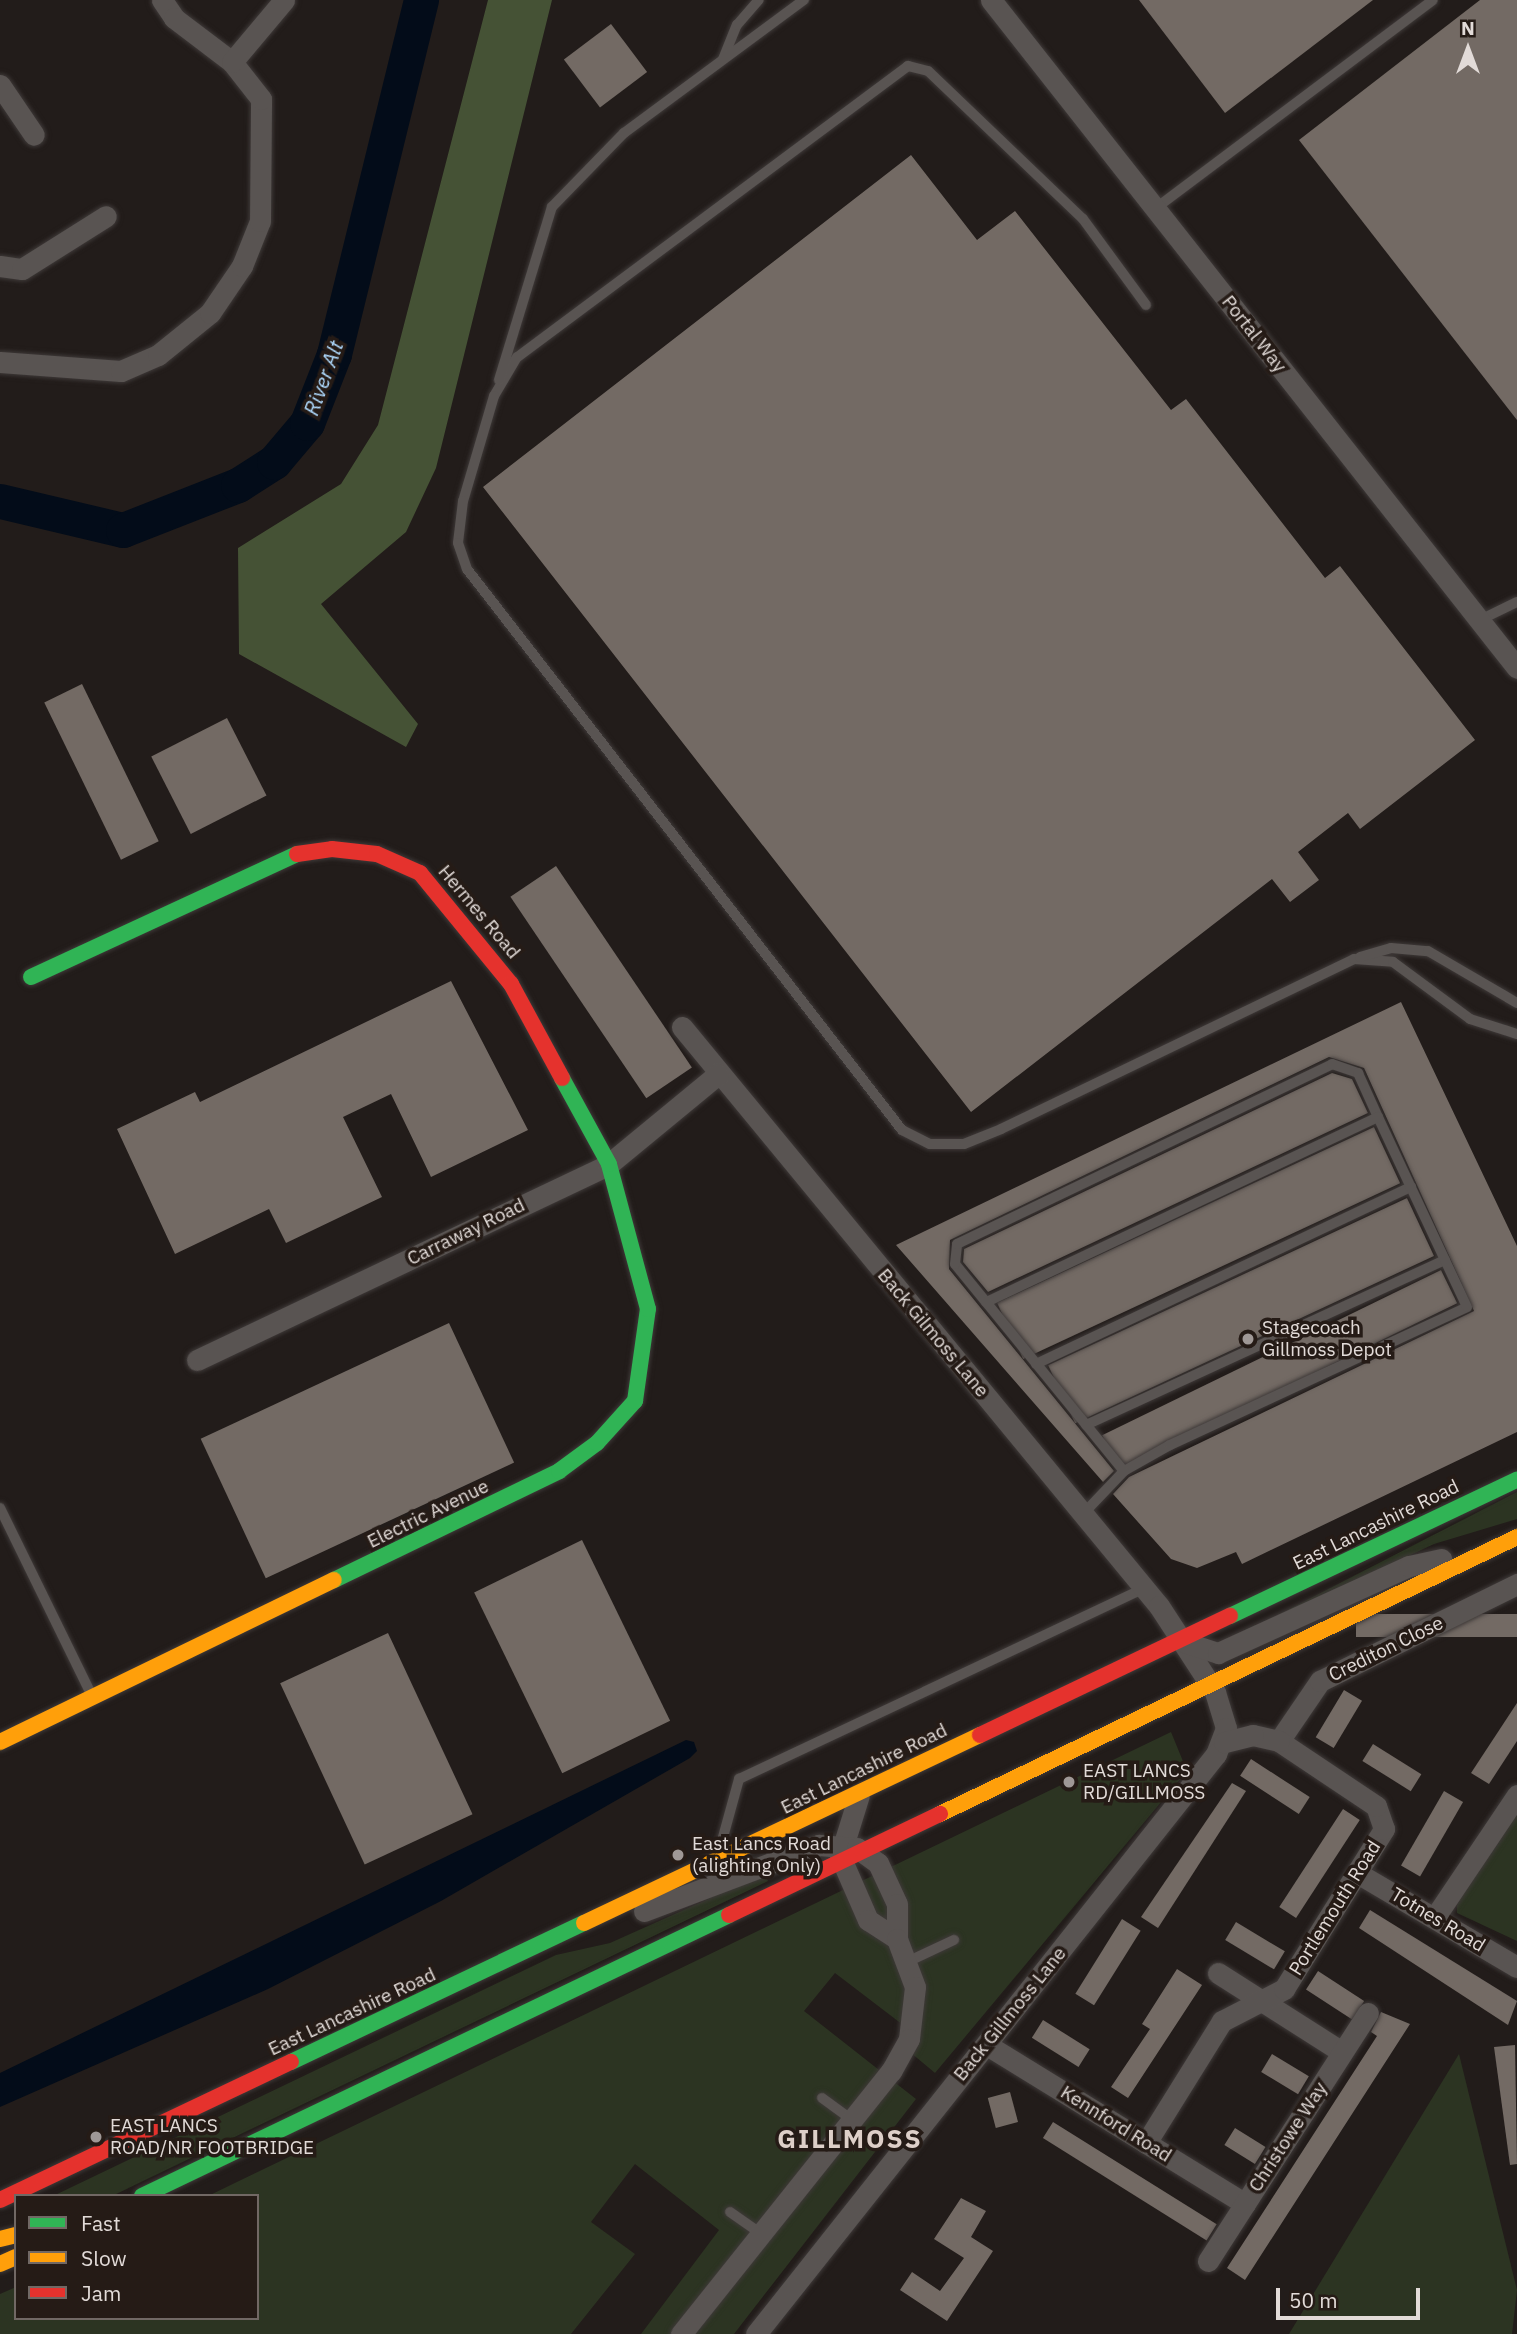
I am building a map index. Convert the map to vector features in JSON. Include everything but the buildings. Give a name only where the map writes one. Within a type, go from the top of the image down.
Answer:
[{"type":"main road","name":"Hermes Road","points":[[31,978],[283,856],[332,849],[377,854],[420,873],[454,908],[510,984],[609,1164]]},
{"type":"main road","name":"Electric Avenue","points":[[0,1742],[559,1471],[597,1443],[635,1401],[648,1308],[609,1164]]},
{"type":"main road","name":"East Lancashire Road","points":[[0,2200],[716,1864],[1517,1480]]},
{"type":"main road","points":[[864,1850],[1517,1536]]},
{"type":"main road","points":[[146,2194],[840,1853]]},
{"type":"street","points":[[0,362],[121,371],[158,355],[210,313],[242,266],[260,221],[261,99],[232,62],[174,18],[162,0]]},
{"type":"street","points":[[232,62],[284,0]]},
{"type":"street","name":"Portal Way","points":[[991,0],[1517,668]]},
{"type":"street","points":[[0,85],[34,135]]},
{"type":"street","points":[[0,266],[22,269],[106,216]]},
{"type":"street","name":"Back Gilmoss Lane","points":[[682,1027],[718,1074],[1084,1513],[1183,1640],[1210,1684]]},
{"type":"street","name":"Carraway Road","points":[[197,1360],[609,1164],[718,1074]]},
{"type":"street","points":[[1183,1640],[1201,1652],[1218,1653],[1409,1566],[1493,1548]]},
{"type":"street","name":"Crediton Close","points":[[1279,1741],[1320,1681],[1517,1584]]},
{"type":"street","points":[[1210,1684],[1223,1713],[1224,1742]]},
{"type":"street","name":"Portlemouth Road","points":[[1146,2143],[1222,2021],[1261,2005],[1284,1989],[1359,1874],[1384,1829],[1376,1806],[1279,1741],[1252,1735],[1224,1742]]},
{"type":"street","name":"Back Gillmoss Lane","points":[[756,2334],[1224,1742]]},
{"type":"street","points":[[860,1793],[840,1853],[869,1920],[897,1939]]},
{"type":"street","points":[[1435,1917],[1517,1795]]},
{"type":"street","points":[[549,1942],[694,1896],[808,1849],[840,1853],[864,1850],[878,1863],[897,1904],[897,1939],[907,1962],[916,2005],[909,2039],[852,2120],[681,2334]]},
{"type":"street","name":"Totnes Road","points":[[1359,1874],[1517,1967]]},
{"type":"street","points":[[1218,1972],[1261,2005],[1342,2052]]},
{"type":"street","name":"Christowe Way","points":[[1208,2261],[1368,2013]]},
{"type":"street","name":"Kennford Road","points":[[987,2045],[1245,2204]]},
{"type":"lane","points":[[723,59],[737,25],[759,0]]},
{"type":"lane","points":[[804,0],[624,132],[552,207],[463,501],[458,543],[467,569],[902,1130],[930,1144],[964,1144],[1354,959],[1391,948],[1428,951],[1517,1003]]},
{"type":"lane","points":[[1156,208],[1433,0]]},
{"type":"lane","points":[[494,396],[517,357],[908,66],[928,71],[1083,219],[1146,304]]},
{"type":"lane","points":[[1480,620],[1517,602]]},
{"type":"lane","points":[[1354,959],[1393,962],[1470,1019],[1517,1034]]},
{"type":"lane","points":[[1084,1513],[1124,1471],[1467,1307],[1358,1073],[1332,1064],[957,1244],[955,1264],[1124,1471]]},
{"type":"lane","points":[[986,1303],[1378,1117]]},
{"type":"lane","points":[[1036,1364],[1411,1187]]},
{"type":"lane","points":[[1086,1425],[1445,1260]]},
{"type":"lane","points":[[0,1508],[93,1698]]},
{"type":"lane","points":[[716,1864],[739,1779],[1144,1588]]},
{"type":"lane","points":[[907,1962],[954,1940]]},
{"type":"lane","points":[[822,2098],[852,2120]]},
{"type":"lane","points":[[730,2212],[761,2234]]},
{"type":"green space","points":[[488,0],[552,0],[436,468],[406,532],[321,604],[418,724],[406,747],[239,654],[238,548],[341,484],[378,425]]},
{"type":"green space","points":[[1517,1492],[1517,1519],[1434,1544],[1225,1642]]},
{"type":"green space","points":[[1171,1732],[1187,1771],[935,2073],[898,2042],[907,2028],[835,1973],[804,2011],[916,2099],[734,2334],[641,2334],[719,2230],[635,2164],[591,2222],[635,2254],[571,2334],[0,2334],[0,2294],[14,2288],[14,2320],[259,2320],[259,2194],[212,2194]]},
{"type":"green space","points":[[1517,1811],[1517,1941],[1457,1913],[1457,1904]]},
{"type":"green space","points":[[764,1874],[768,1881],[116,2194],[57,2194],[556,1955],[610,1943]]},
{"type":"green space","points":[[1459,2054],[1517,2290],[1512,2334],[1289,2334]]},
{"type":"water","points":[[686,1740],[694,1742],[697,1751],[690,1758],[441,1901],[268,1989],[0,2107],[0,2073]]},
{"type":"waterway","name":"River Alt","points":[[0,501],[123,530],[238,485],[274,462],[307,423],[334,354],[421,0]]},
{"type":"traffic: fast","points":[[31,977],[297,854]]},
{"type":"traffic: fast","points":[[334,1580],[559,1471],[597,1443],[635,1401],[648,1309],[609,1164],[562,1078]]},
{"type":"traffic: fast","points":[[1230,1616],[1517,1480]]},
{"type":"traffic: fast","points":[[146,2194],[729,1915]]},
{"type":"traffic: fast","points":[[291,2062],[584,1923]]},
{"type":"traffic: slow","points":[[940,1814],[1517,1537]]},
{"type":"traffic: slow","points":[[0,1742],[334,1580]]},
{"type":"traffic: slow","points":[[584,1923],[980,1735]]},
{"type":"traffic: slow","points":[[0,2239],[14,2236]]},
{"type":"traffic: slow","points":[[0,2264],[14,2258]]},
{"type":"traffic: jam","points":[[297,854],[332,849],[377,854],[420,873],[511,984],[562,1078]]},
{"type":"traffic: jam","points":[[980,1735],[1230,1616]]},
{"type":"traffic: jam","points":[[729,1915],[940,1814]]},
{"type":"traffic: jam","points":[[0,2200],[291,2062]]},
{"type":"place","name":"Stagecoach Gillmoss Depot","points":[[1248,1339]]},
{"type":"place","name":"EAST LANCS RD/GILLMOSS","points":[[1069,1782]]},
{"type":"place","name":"East Lancs Road (alighting Only)","points":[[678,1855]]},
{"type":"place","name":"EAST LANCS ROAD/NR FOOTBRIDGE","points":[[96,2137]]},
{"type":"district","name":"GILLMOSS","points":[[850,2139]]}]
